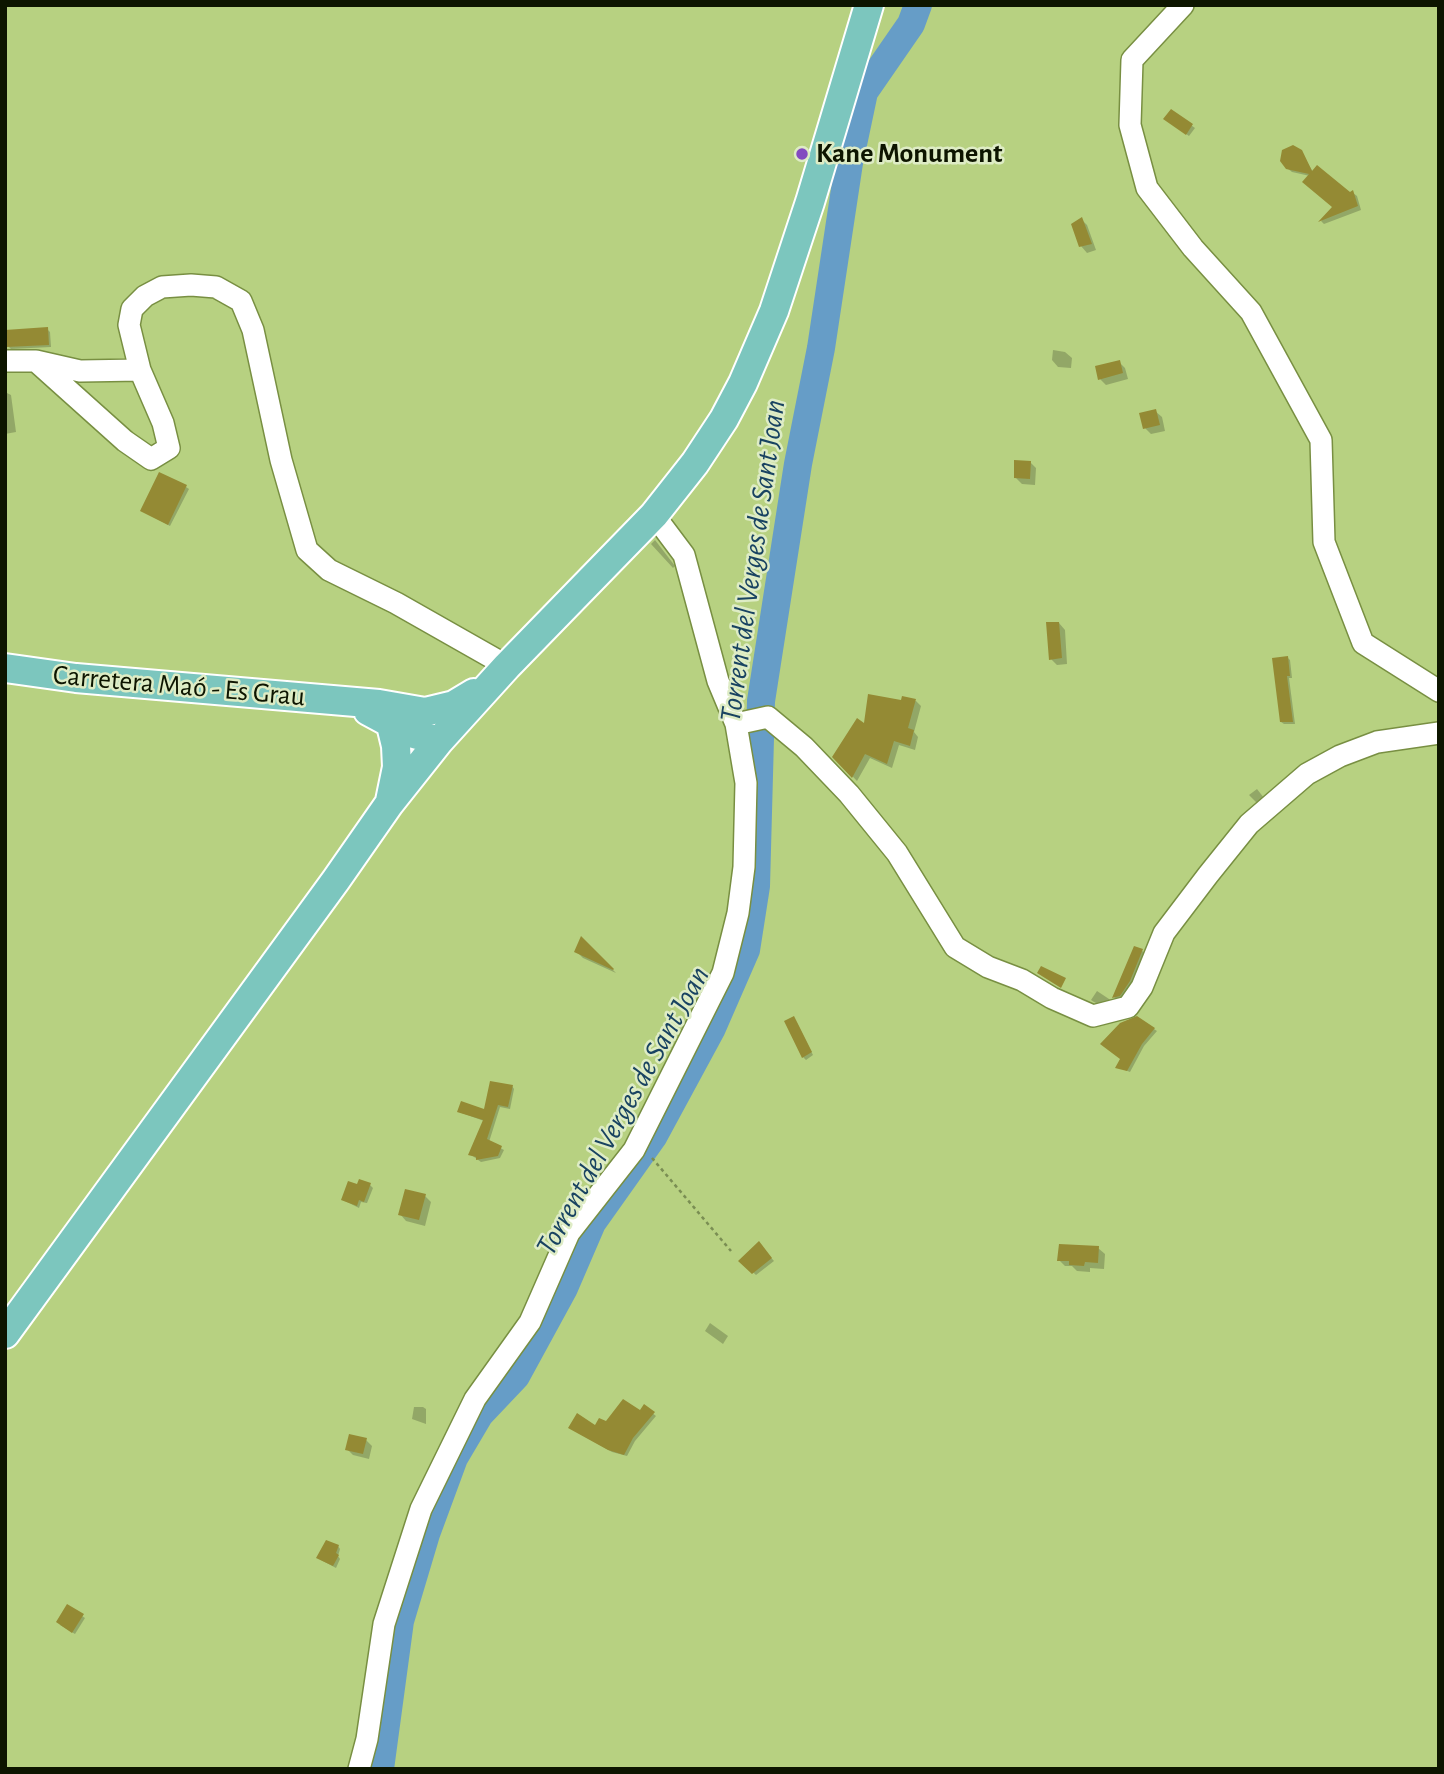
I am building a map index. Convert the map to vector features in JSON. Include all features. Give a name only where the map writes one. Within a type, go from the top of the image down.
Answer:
[{"type":"main road","points":[[5,1334],[206,1055],[337,880],[389,804],[439,741],[499,675],[653,514],[695,463],[724,419],[774,312],[869,5]]},
{"type":"main road","name":"Carretera Maó - Es Grau","points":[[5,668],[76,678],[353,704],[377,715],[400,718]]},
{"type":"main road","points":[[400,718],[454,705],[499,675]]},
{"type":"main road","points":[[400,718],[439,741]]},
{"type":"main road","points":[[389,804],[397,767],[396,746],[400,718]]},
{"type":"street","points":[[1183,5],[1132,60],[1130,125],[1147,188],[1193,247],[1251,312],[1321,440],[1324,542],[1363,643],[1439,691]]},
{"type":"street","points":[[36,361],[125,441],[151,459],[169,448],[163,423],[140,370],[129,325],[132,309],[145,296],[162,288],[191,285],[216,287],[241,302],[253,330],[281,460],[307,550],[329,570],[396,603],[499,675]]},
{"type":"street","points":[[5,361],[36,361],[80,371],[140,370]]},
{"type":"street","points":[[653,514],[684,555],[718,681],[752,721],[804,747],[865,813],[897,853],[956,947],[988,967],[1022,980],[1052,998],[1093,1016],[1128,1007],[1142,987],[1164,933],[1208,875],[1249,824],[1307,774],[1340,756],[1377,742],[1439,733]]},
{"type":"street","points":[[359,1769],[368,1739],[384,1624],[421,1509],[475,1399],[530,1322],[569,1233],[634,1150],[723,973],[738,913],[744,867],[746,783],[752,721]]},
{"type":"path","points":[[653,1159],[731,1251]]},
{"type":"building","points":[[1171,109],[1193,124],[1186,135],[1163,119]]},
{"type":"building","points":[[1293,145],[1302,150],[1312,171],[1317,165],[1350,192],[1353,190],[1358,206],[1318,222],[1332,207],[1302,182],[1309,174],[1286,169],[1280,161],[1282,150]]},
{"type":"building","points":[[1082,217],[1092,244],[1079,247],[1071,224]]},
{"type":"building","points":[[48,327],[49,345],[6,347],[5,330]]},
{"type":"building","points":[[1120,360],[1123,373],[1098,380],[1095,366]]},
{"type":"building","points":[[1156,409],[1160,425],[1143,429],[1139,413]]},
{"type":"building","points":[[1014,460],[1031,461],[1030,479],[1014,478]]},
{"type":"building","points":[[159,472],[187,485],[168,525],[140,511]]},
{"type":"building","points":[[1046,622],[1059,622],[1062,658],[1049,660]]},
{"type":"building","points":[[1288,656],[1290,676],[1287,676],[1293,722],[1280,722],[1272,658]]},
{"type":"building","points":[[868,694],[901,700],[902,696],[916,699],[908,728],[914,730],[910,746],[894,741],[887,764],[865,754],[852,778],[832,757],[857,718],[864,723]]},
{"type":"building","points":[[581,936],[614,969],[613,970],[574,952]]},
{"type":"building","points":[[1134,946],[1143,949],[1130,981],[1120,996],[1112,998]]},
{"type":"building","points":[[1041,966],[1066,978],[1061,988],[1037,973]]},
{"type":"building","points":[[794,1016],[812,1052],[802,1058],[784,1021]]},
{"type":"building","points":[[1137,1016],[1155,1028],[1142,1044],[1127,1071],[1115,1068],[1120,1059],[1100,1044],[1120,1023]]},
{"type":"building","points":[[490,1081],[513,1085],[508,1107],[498,1105],[487,1139],[502,1146],[498,1156],[476,1160],[476,1157],[468,1155],[483,1120],[457,1112],[461,1101],[484,1109]]},
{"type":"building","points":[[359,1179],[371,1183],[364,1202],[359,1200],[357,1206],[341,1200],[348,1181],[357,1184]]},
{"type":"building","points":[[405,1189],[426,1194],[419,1220],[398,1215]]},
{"type":"building","points":[[759,1241],[772,1258],[752,1274],[738,1261]]},
{"type":"building","points":[[1059,1244],[1099,1246],[1098,1263],[1085,1262],[1084,1266],[1069,1265],[1069,1261],[1057,1261]]},
{"type":"building","points":[[623,1399],[640,1410],[644,1404],[655,1412],[633,1438],[624,1455],[608,1450],[568,1428],[577,1413],[595,1425],[599,1418],[606,1421]]},
{"type":"building","points":[[349,1434],[367,1438],[363,1454],[345,1450]]},
{"type":"building","points":[[326,1540],[339,1545],[336,1553],[339,1555],[333,1566],[316,1558]]},
{"type":"building","points":[[67,1604],[84,1614],[72,1633],[56,1622]]},
{"type":"waterway","name":"Torrent del Verges de Sant Joan","points":[[380,1769],[400,1621],[426,1534],[454,1458],[480,1414],[516,1376],[564,1288],[592,1223],[653,1137],[712,1028],[746,950],[756,886],[761,701],[798,464],[821,348],[849,163],[864,92],[911,24],[918,5]]},
{"type":"place","name":"Kane Monument","points":[[802,154]]}]
